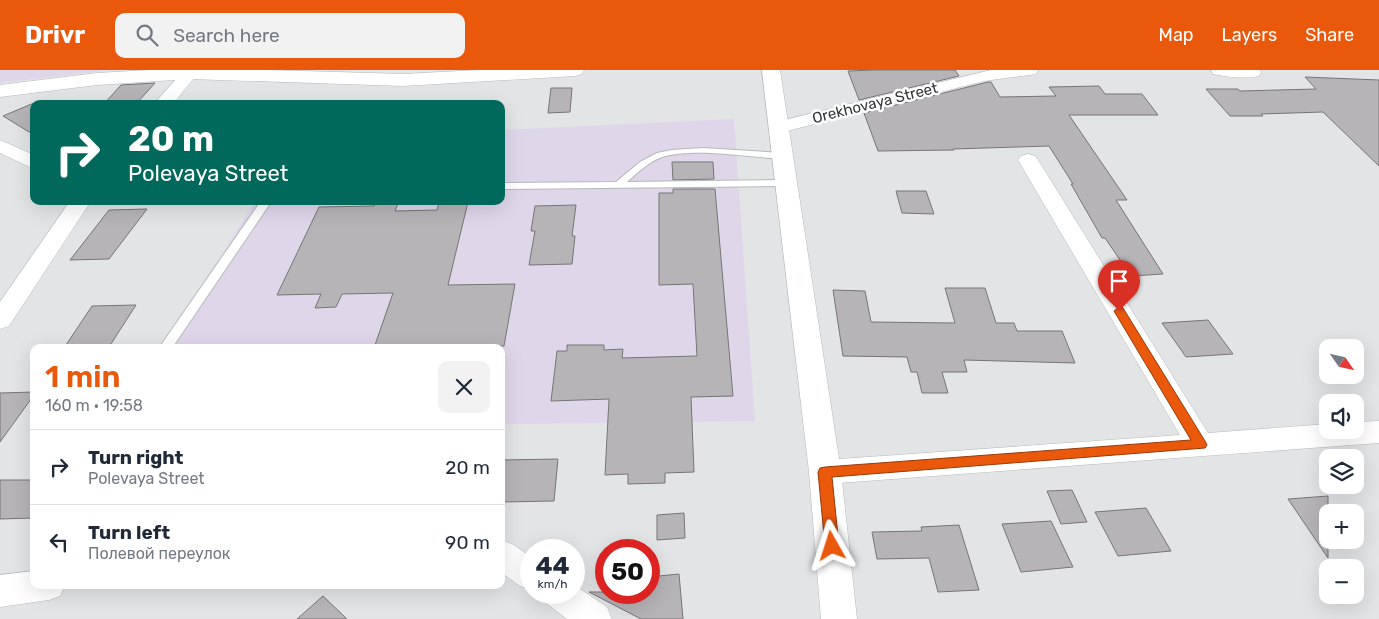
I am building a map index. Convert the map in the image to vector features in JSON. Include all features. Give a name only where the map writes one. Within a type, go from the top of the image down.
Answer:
[{"type":"main road","points":[[0,91],[97,79],[190,73],[403,80],[575,70]]},
{"type":"main road","points":[[771,70],[825,472],[839,619]]},
{"type":"street","name":"Orekhovaya Street","points":[[779,127],[984,76],[1030,70]]},
{"type":"street","points":[[1219,70],[1253,72]]},
{"type":"street","points":[[166,100],[190,73]]},
{"type":"street","points":[[0,146],[30,161]]},
{"type":"street","points":[[1028,160],[1201,445]]},
{"type":"street","points":[[0,320],[78,205]]},
{"type":"street","points":[[825,472],[1379,432]]},
{"type":"street","points":[[505,557],[520,567]]},
{"type":"street","points":[[0,591],[30,587]]},
{"type":"street","points":[[574,604],[595,619]]},
{"type":"lane","points":[[620,184],[643,163],[661,155],[716,152],[783,156]]},
{"type":"lane","points":[[505,186],[786,183]]},
{"type":"lane","points":[[168,344],[264,205]]},
{"type":"shaded area","points":[[0,70],[110,70],[0,83]]},
{"type":"shaded area","points":[[734,119],[755,421],[505,424],[505,344],[167,344],[253,205],[505,205],[505,130]]},
{"type":"building","points":[[955,70],[959,76],[859,100],[848,71]]},
{"type":"building","points":[[1305,77],[1379,80],[1379,166],[1323,112],[1230,116],[1206,89],[1238,89],[1240,91],[1316,89]]},
{"type":"building","points":[[991,82],[1000,97],[1056,96],[1049,87],[1099,86],[1105,94],[1142,94],[1158,115],[1069,115],[1127,200],[1116,200],[1163,274],[1131,276],[1105,238],[1102,238],[1071,184],[1073,184],[1049,146],[878,151],[864,113]]},
{"type":"building","points":[[155,83],[140,100],[108,100],[121,85]]},
{"type":"building","points":[[551,88],[572,88],[570,112],[548,113]]},
{"type":"building","points":[[30,105],[30,133],[3,116]]},
{"type":"building","points":[[672,162],[713,162],[714,179],[673,180]]},
{"type":"building","points":[[673,189],[715,189],[733,396],[691,397],[694,472],[665,473],[665,483],[628,484],[628,474],[605,475],[609,399],[551,401],[557,351],[567,351],[567,345],[604,345],[604,350],[623,349],[622,358],[697,356],[693,284],[659,285],[659,193],[673,193]]},
{"type":"building","points":[[896,191],[926,191],[934,214],[902,213]]},
{"type":"building","points":[[397,205],[395,211],[437,210],[438,205],[467,205],[448,285],[515,284],[504,344],[375,344],[393,293],[342,294],[336,307],[315,308],[321,294],[277,295],[319,207]]},
{"type":"building","points":[[576,205],[572,236],[575,236],[572,264],[529,265],[535,231],[531,231],[535,206]]},
{"type":"building","points":[[147,209],[109,259],[70,260],[109,210]]},
{"type":"building","points":[[945,288],[985,288],[996,323],[1014,323],[1017,331],[1062,331],[1075,363],[964,360],[967,372],[942,372],[948,393],[922,393],[917,372],[911,372],[907,357],[843,356],[833,290],[865,291],[871,322],[955,323]]},
{"type":"building","points":[[136,305],[111,344],[67,344],[92,306]]},
{"type":"building","points":[[1208,320],[1233,354],[1186,357],[1162,323]]},
{"type":"building","points":[[30,392],[30,401],[0,442],[0,393]]},
{"type":"building","points":[[558,459],[554,501],[505,502],[505,460]]},
{"type":"building","points":[[0,480],[30,480],[30,518],[0,519]]},
{"type":"building","points":[[1072,490],[1087,522],[1061,524],[1047,491]]},
{"type":"building","points":[[1328,496],[1328,504],[1319,504],[1319,545],[1288,499]]},
{"type":"building","points":[[1146,508],[1171,551],[1118,556],[1095,512]]},
{"type":"building","points":[[684,513],[685,538],[657,539],[657,515]]},
{"type":"building","points":[[1051,521],[1073,567],[1021,572],[1002,524]]},
{"type":"building","points":[[959,525],[979,590],[938,592],[929,558],[877,559],[872,532],[922,531],[921,527]]},
{"type":"building","points":[[1322,549],[1328,549],[1328,558]]},
{"type":"building","points":[[679,574],[683,619],[641,619],[612,604],[660,604],[660,576]]},
{"type":"building","points":[[323,596],[347,619],[297,619]]},
{"type":"route","points":[[832,546],[825,472],[1201,445],[1119,311]]}]
